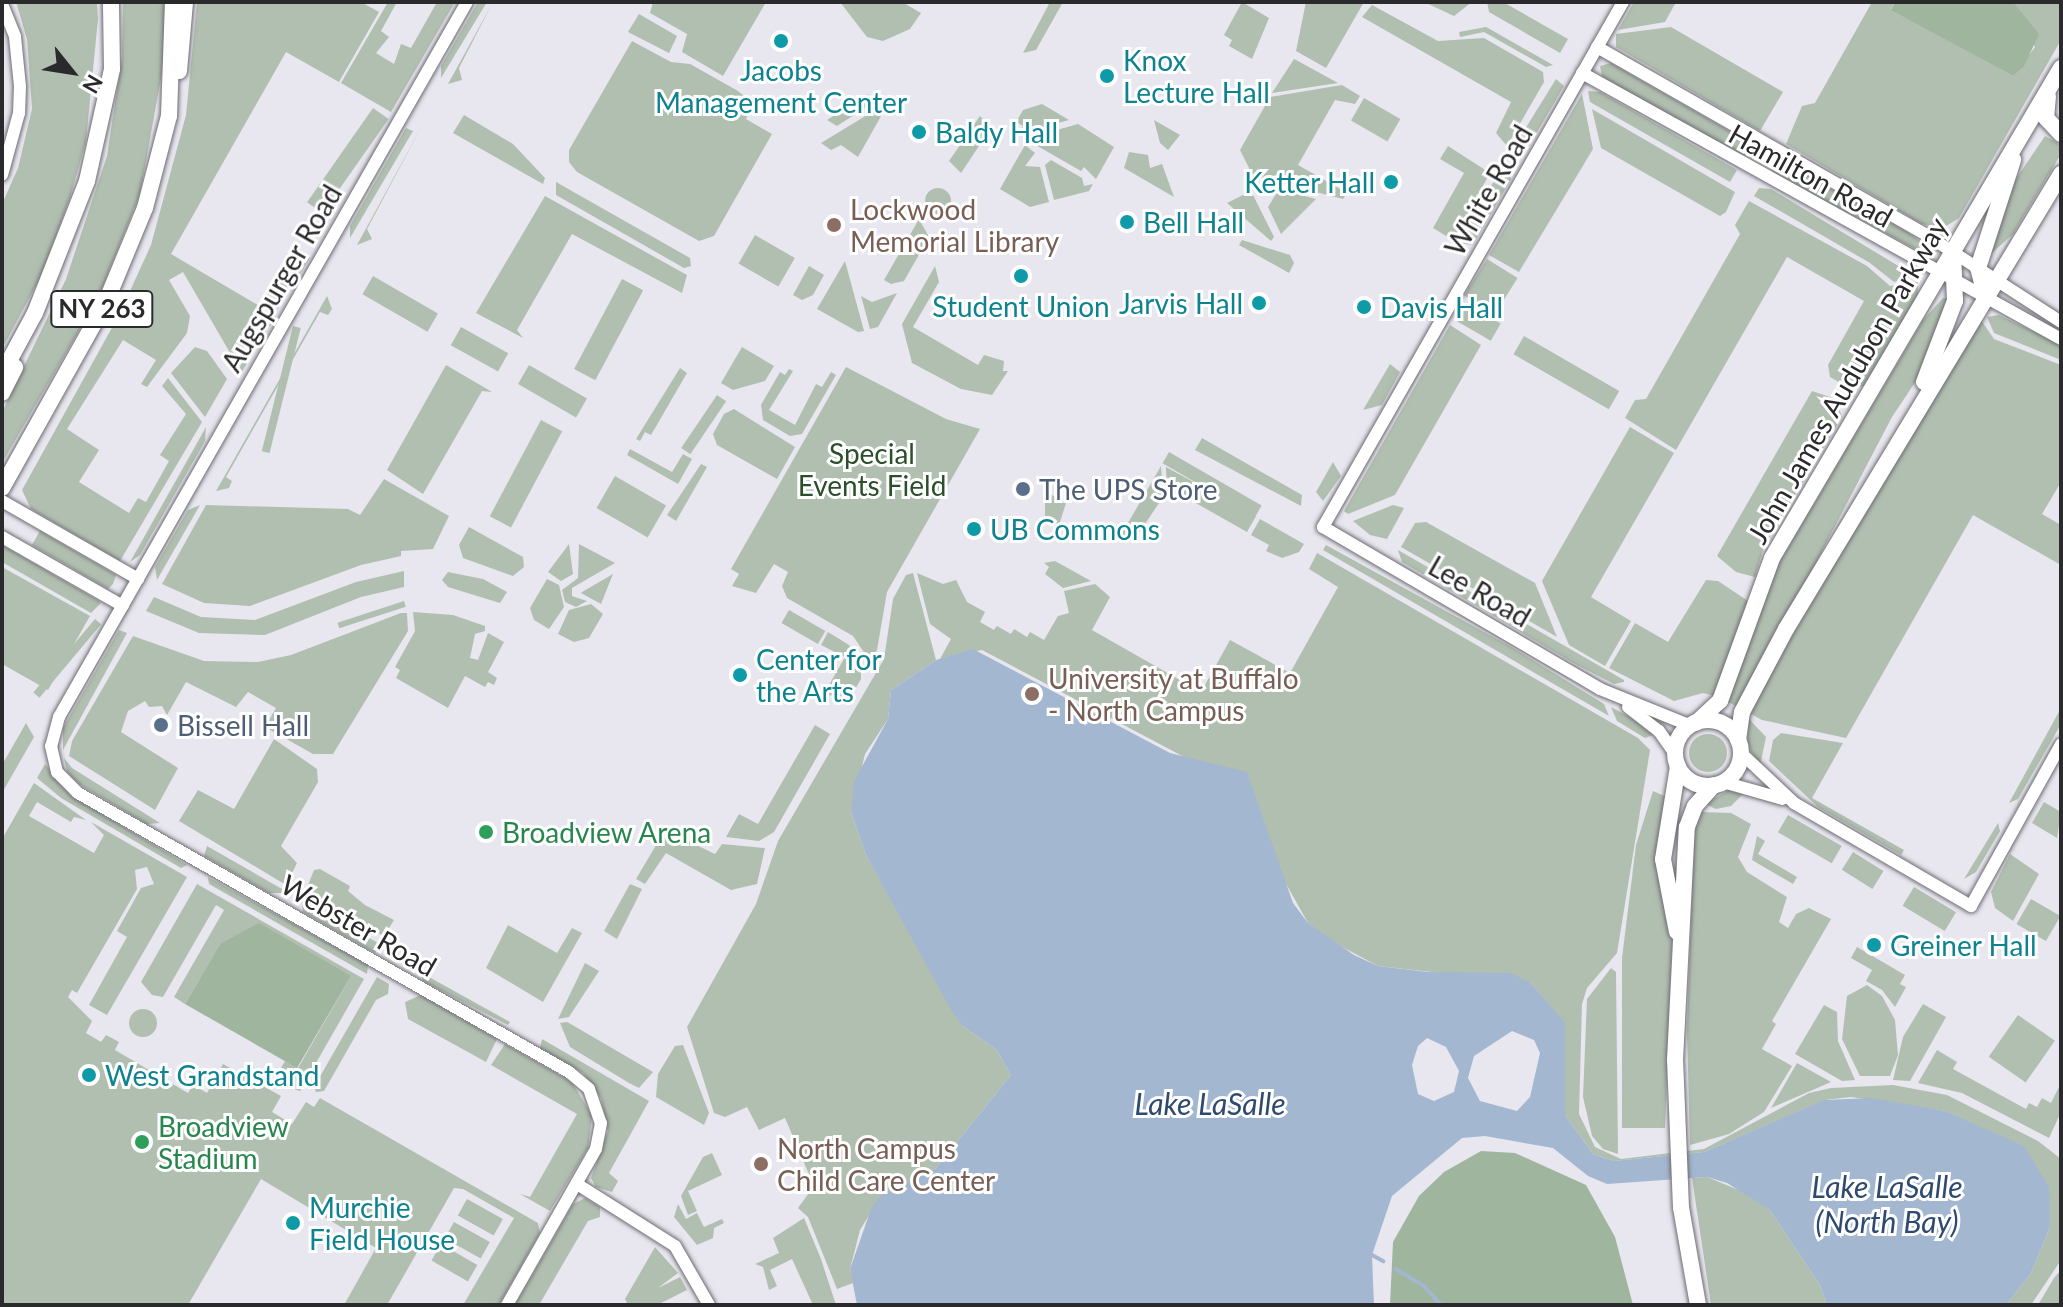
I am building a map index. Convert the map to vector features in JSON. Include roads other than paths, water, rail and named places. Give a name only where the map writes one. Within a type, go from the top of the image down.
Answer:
[{"type":"main road","name":"NY 263","points":[[2,488],[122,269],[145,208],[169,116],[173,2]]},
{"type":"main road","points":[[169,116],[184,48],[185,2]]},
{"type":"main road","name":"NY 263","points":[[2,374],[35,313],[100,138],[112,69],[111,5]]},
{"type":"main road","points":[[2057,74],[2044,112],[2061,134]]},
{"type":"main road","name":"John James Audubon Parkway","points":[[1693,725],[1720,701],[1772,558],[2057,74]]},
{"type":"main road","points":[[1986,299],[1978,268],[2023,132]]},
{"type":"main road","points":[[1698,1305],[1681,1208],[1676,1124],[1687,827],[1695,806],[1736,770],[1742,712],[1754,688],[1907,425],[2061,174]]},
{"type":"main road","points":[[1907,425],[1955,301],[1953,252]]},
{"type":"main road","points":[[2,393],[35,313]]},
{"type":"main road","points":[[1681,944],[1663,859],[1680,738],[1693,725],[1723,724],[1739,746]]},
{"type":"main road","points":[[1677,760],[1693,782],[1719,784]]},
{"type":"street","name":"Augspurger Road","points":[[123,606],[467,2]]},
{"type":"street","name":"White Road","points":[[1323,527],[1623,2]]},
{"type":"street","points":[[2,4],[15,37],[20,86],[19,113],[2,175]]},
{"type":"street","name":"Hamilton Road","points":[[1597,47],[1953,252],[2061,322]]},
{"type":"street","name":"Hamilton Road","points":[[1582,73],[2061,339]]},
{"type":"street","points":[[2,501],[138,579]]},
{"type":"street","name":"Lee Road","points":[[1323,527],[1612,696],[1659,731],[1677,760]]},
{"type":"street","points":[[2,537],[123,606]]},
{"type":"street","name":"Webster Road","points":[[123,606],[53,728],[52,756],[62,779],[579,1078],[593,1096],[601,1123],[596,1149],[507,1305]]},
{"type":"street","name":"Lee Road","points":[[1612,696],[1693,725]]},
{"type":"street","points":[[1719,784],[1744,784],[1794,803],[1971,906],[2056,764],[2061,744]]},
{"type":"street","points":[[1739,746],[1794,803]]},
{"type":"street","points":[[577,1184],[675,1246],[709,1305]]},
{"type":"water","name":"Lake LaSalle","points":[[973,649],[1170,753],[1247,772],[1293,903],[1308,923],[1354,955],[1378,966],[1428,972],[1510,973],[1531,983],[1565,1023],[1565,1115],[1593,1154],[1614,1161],[1704,1152],[1824,1100],[1871,1098],[1946,1111],[2024,1146],[2049,1187],[2050,1227],[2031,1273],[2006,1305],[1827,1305],[1820,1285],[1770,1210],[1727,1183],[1707,1177],[1607,1184],[1588,1176],[1553,1148],[1485,1136],[1462,1138],[1392,1196],[1372,1255],[1374,1305],[857,1305],[850,1269],[871,1209],[881,1195],[936,1168],[1011,1075],[996,1049],[964,1027],[951,1010],[866,855],[851,812],[854,781],[888,719],[891,690],[936,660]],"holes":[[[1512,1031],[1534,1040],[1540,1053],[1530,1097],[1517,1111],[1480,1101],[1468,1078],[1474,1056]],[[1427,1038],[1446,1047],[1459,1071],[1454,1092],[1434,1101],[1418,1094],[1412,1065],[1418,1046]]]},
{"type":"waterway","points":[[1372,1255],[1383,1261]]},
{"type":"waterway","points":[[1396,1269],[1424,1286],[1441,1305]]},
{"type":"place","name":"Jacobs Management Center","points":[[781,41]]},
{"type":"place","name":"Knox Lecture Hall","points":[[1107,76]]},
{"type":"place","name":"Baldy Hall","points":[[919,132]]},
{"type":"place","name":"Ketter Hall","points":[[1391,182]]},
{"type":"place","name":"Bell Hall","points":[[1127,222]]},
{"type":"place","name":"Lockwood Memorial Library","points":[[834,225]]},
{"type":"place","name":"Student Union","points":[[1021,276]]},
{"type":"place","name":"Jarvis Hall","points":[[1259,303]]},
{"type":"place","name":"Davis Hall","points":[[1364,307]]},
{"type":"place","name":"The UPS Store","points":[[1023,489]]},
{"type":"place","name":"UB Commons","points":[[974,529]]},
{"type":"place","name":"Center for the Arts","points":[[740,675]]},
{"type":"place","name":"University at Buffalo - North Campus","points":[[1032,694]]},
{"type":"place","name":"Bissell Hall","points":[[161,725]]},
{"type":"place","name":"Broadview Arena","points":[[486,832]]},
{"type":"place","name":"Greiner Hall","points":[[1874,945]]},
{"type":"place","name":"West Grandstand","points":[[89,1075]]},
{"type":"place","name":"Broadview Stadium","points":[[142,1142]]},
{"type":"place","name":"North Campus Child Care Center","points":[[761,1164]]},
{"type":"place","name":"Murchie Field House","points":[[293,1223]]},
{"type":"park label","name":"Special Events Field","points":[[872,469]]},
{"type":"water label","name":"Lake LaSalle (North Bay)","points":[[1887,1203]]}]
